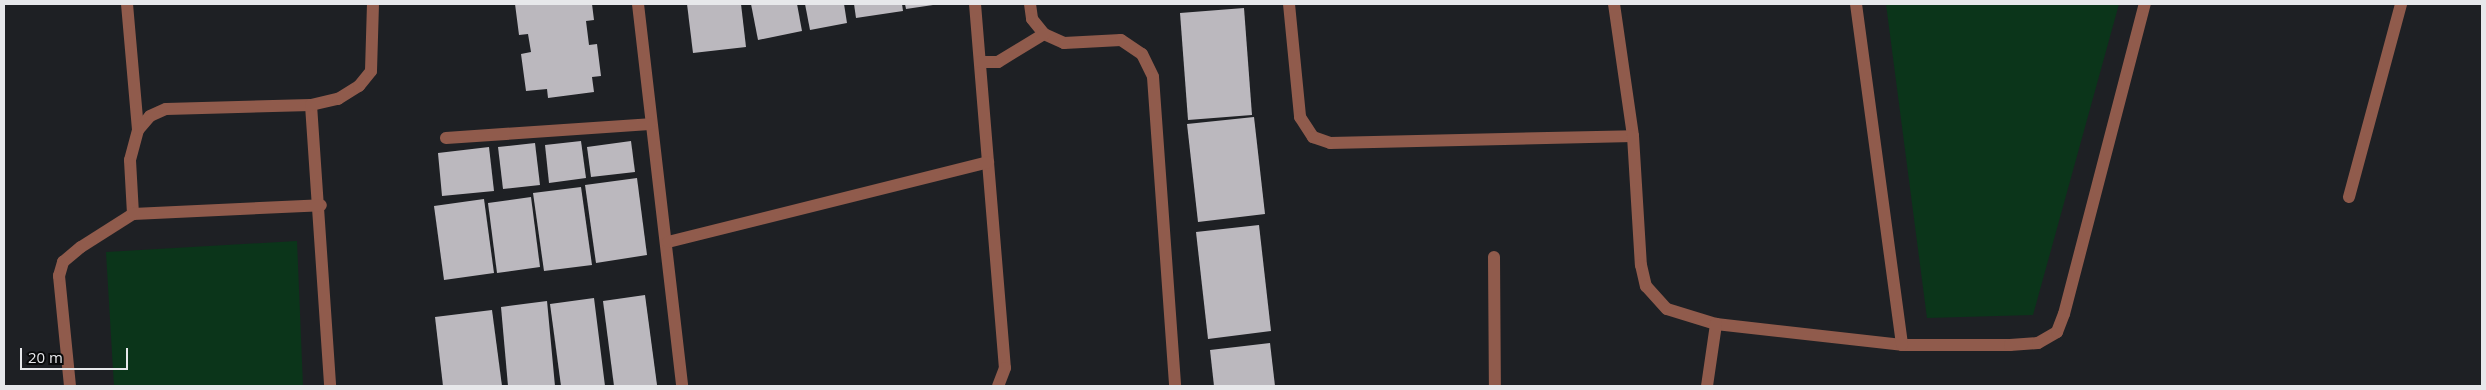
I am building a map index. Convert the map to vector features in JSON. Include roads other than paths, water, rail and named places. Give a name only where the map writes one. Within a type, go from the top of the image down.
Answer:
[{"type":"street","points":[[127,4],[138,130],[130,160],[133,214]]},
{"type":"street","points":[[138,130],[150,116],[166,109],[311,105],[338,99],[359,86],[371,71],[373,4]]},
{"type":"street","points":[[638,4],[650,124],[668,242],[682,386]]},
{"type":"street","points":[[975,4],[1005,368],[998,386]]},
{"type":"street","points":[[1030,4],[1032,19],[1044,34],[1064,43],[1121,40],[1142,54],[1153,77],[1175,386]]},
{"type":"street","points":[[1290,4],[1300,117],[1313,137],[1330,143],[1633,136]]},
{"type":"street","points":[[1614,4],[1633,136],[1646,286],[1667,309],[1716,324],[1902,344],[2038,343],[2057,332],[2145,4]]},
{"type":"street","points":[[1856,4],[1902,344]]},
{"type":"street","points":[[2349,197],[2401,4]]},
{"type":"street","points":[[980,62],[998,62],[1044,34]]},
{"type":"street","points":[[311,105],[321,205],[330,386]]},
{"type":"street","points":[[446,138],[650,124]]},
{"type":"street","points":[[668,242],[988,162]]},
{"type":"street","points":[[70,386],[60,299],[63,262],[133,214],[321,205]]},
{"type":"street","points":[[1494,257],[1495,386]]},
{"type":"street","points":[[1707,386],[1716,324]]}]
